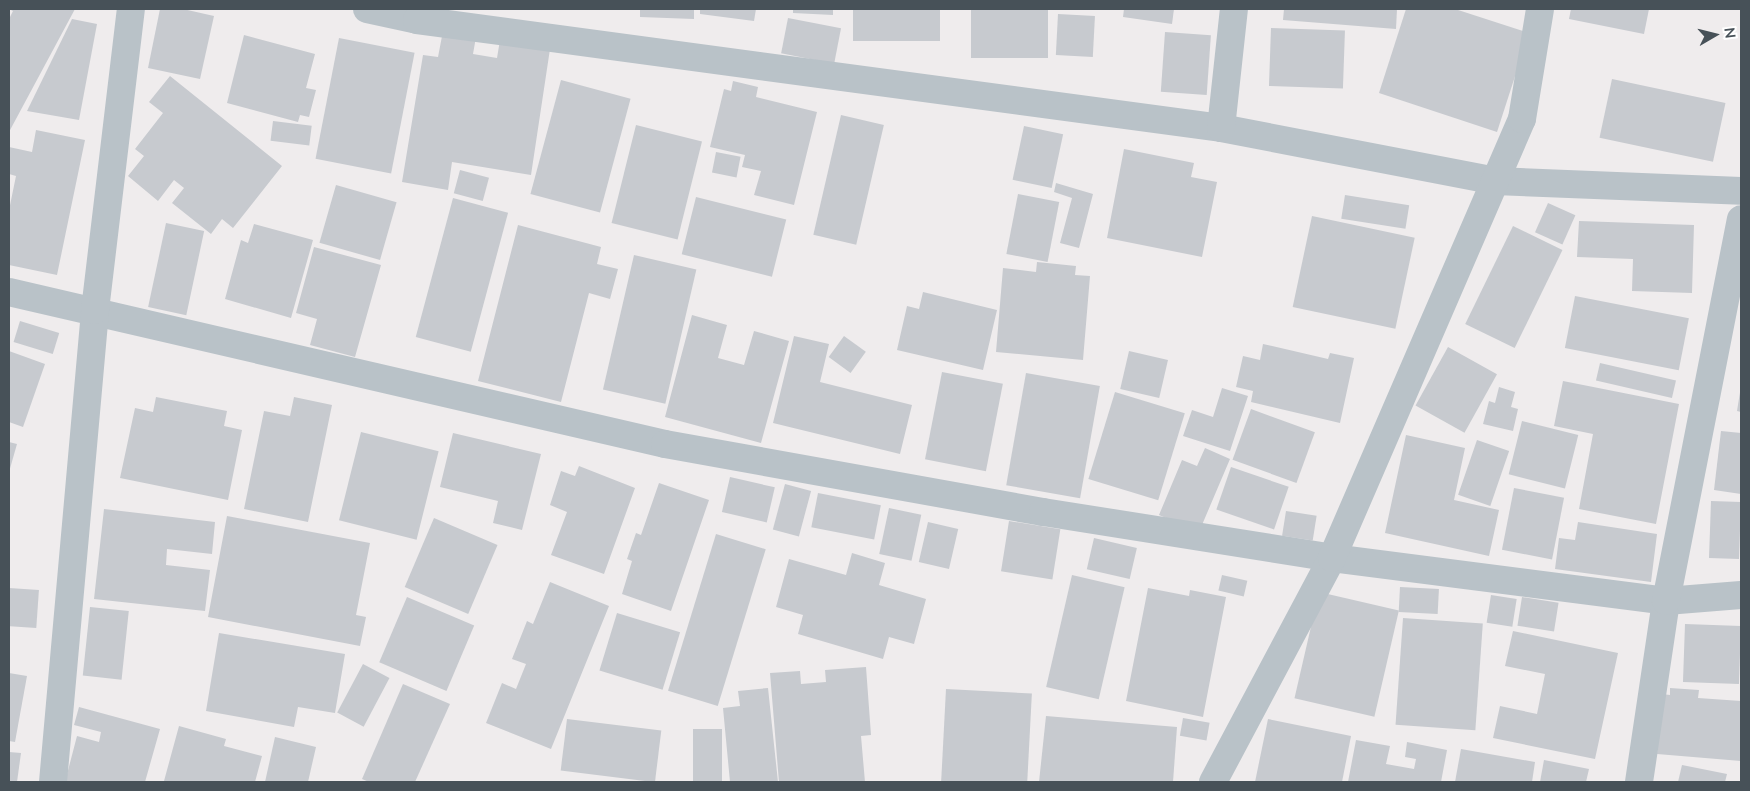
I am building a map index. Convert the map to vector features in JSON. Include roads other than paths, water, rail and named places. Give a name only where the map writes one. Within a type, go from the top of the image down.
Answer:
[{"type":"street","points":[[53,782],[95,310],[131,9]]},
{"type":"street","points":[[367,9],[1221,128],[1495,181],[1741,191]]},
{"type":"street","points":[[1221,128],[1234,9]]},
{"type":"street","points":[[1212,782],[1332,558],[1522,119],[1540,9]]},
{"type":"street","points":[[1639,782],[1666,601],[1741,219]]},
{"type":"street","points":[[9,292],[95,310],[665,444],[1043,512],[1332,558],[1666,601],[1741,595]]}]
